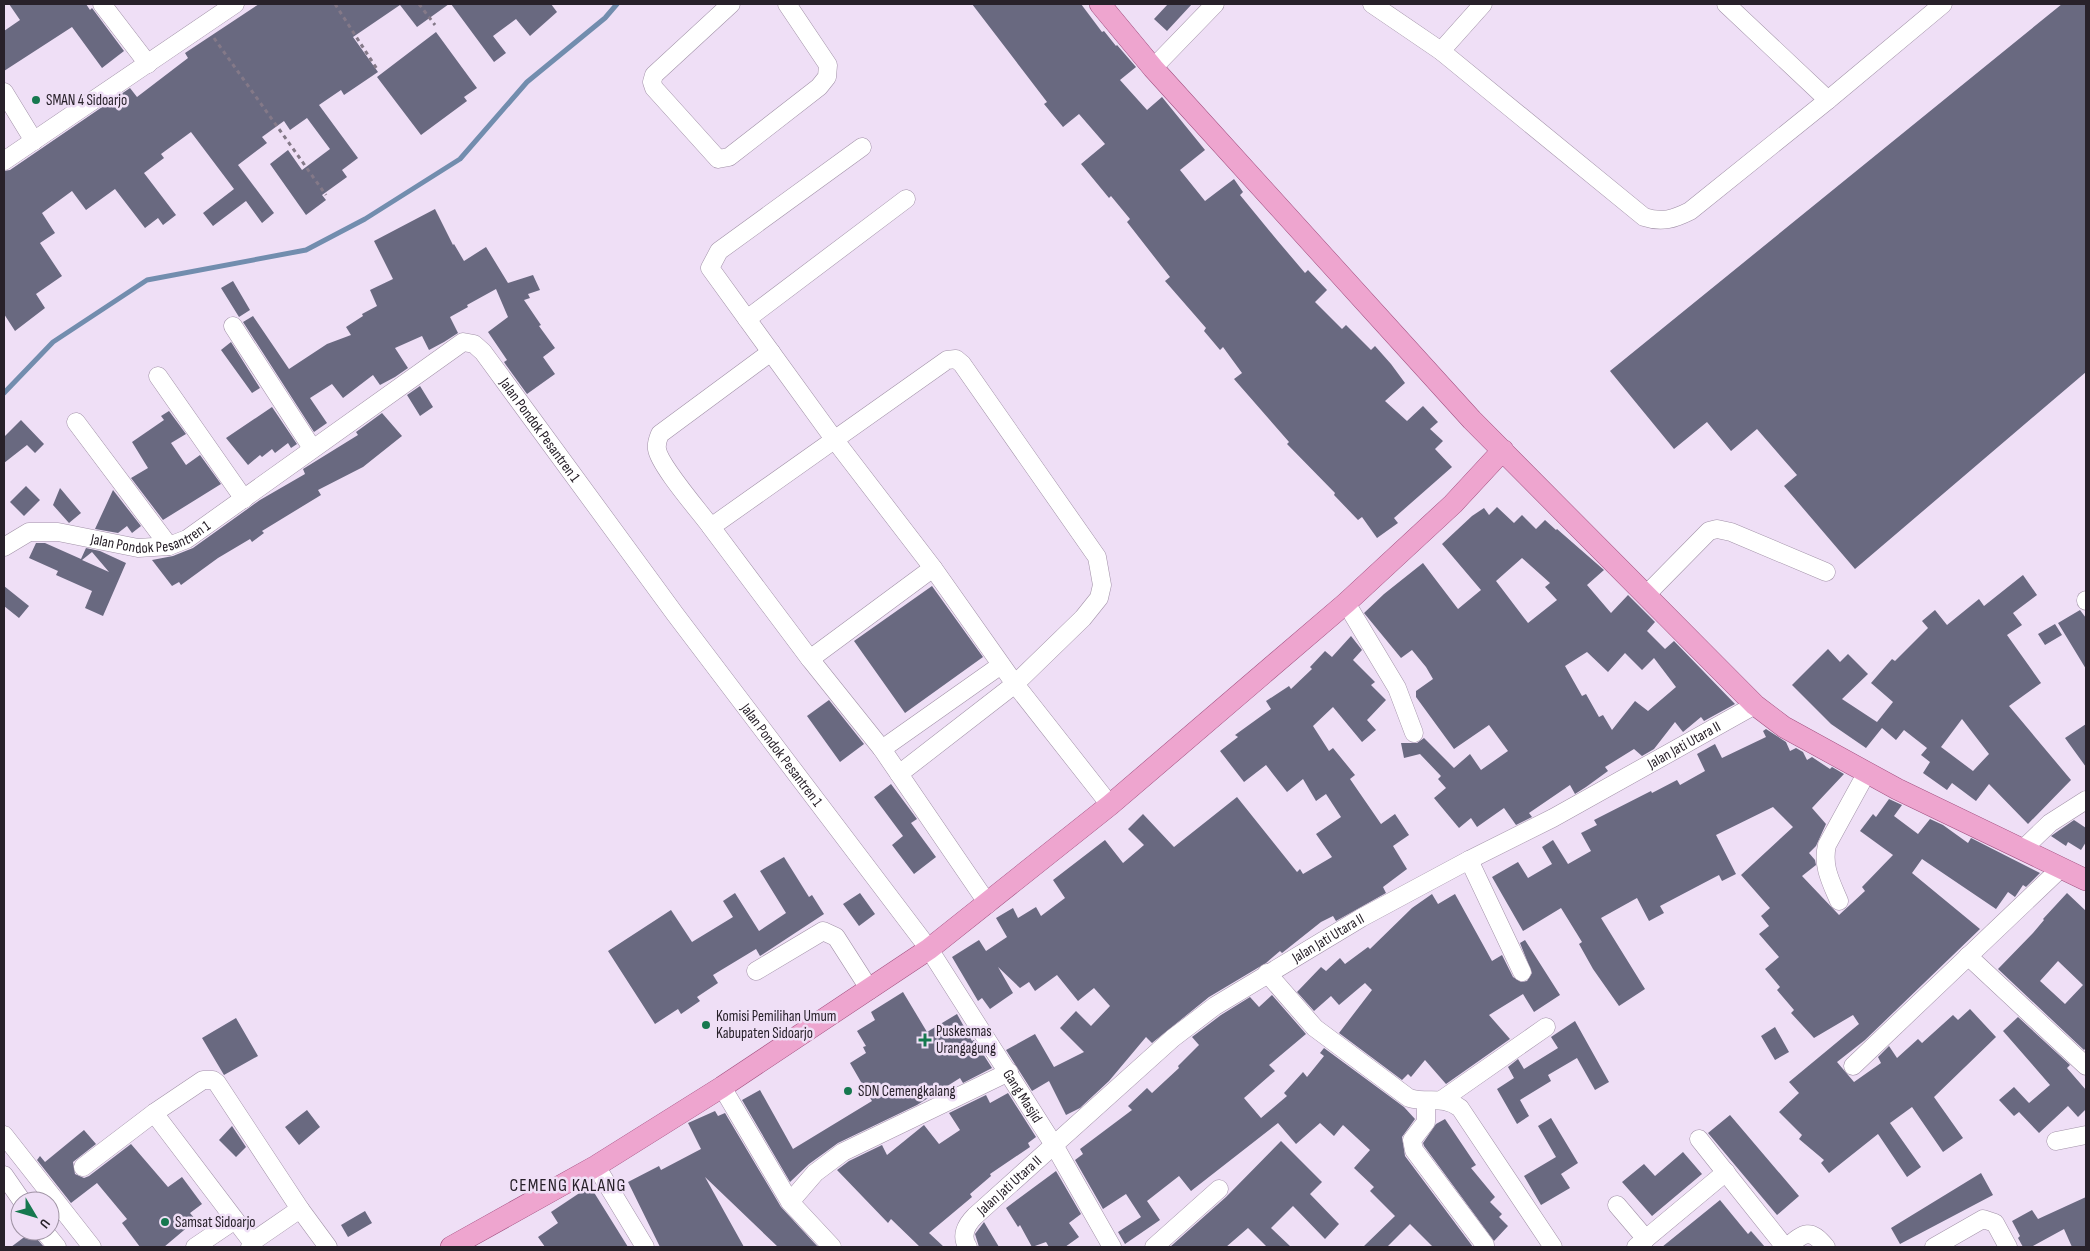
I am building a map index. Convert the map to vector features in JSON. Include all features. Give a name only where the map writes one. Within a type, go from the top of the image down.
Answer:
[{"type":"main road","points":[[1100,4],[1153,68],[1465,413],[1756,705],[1784,727],[1866,772],[2086,880]]},
{"type":"main road","points":[[452,1247],[596,1166],[722,1087],[929,949],[988,904],[1110,805],[1346,603],[1453,504],[1503,450]]},
{"type":"street","points":[[102,4],[148,64]]},
{"type":"street","points":[[4,161],[235,4]]},
{"type":"street","points":[[731,4],[654,75],[652,82],[654,88],[718,159],[729,158],[818,87],[827,77],[828,65],[787,4]]},
{"type":"street","points":[[1153,68],[1216,4]]},
{"type":"street","points":[[1372,4],[1441,51],[1644,217],[1657,221],[1674,219],[1690,211],[1828,100],[1935,6]]},
{"type":"street","points":[[1441,51],[1483,4]]},
{"type":"street","points":[[1726,4],[1828,100]]},
{"type":"street","points":[[4,92],[34,141]]},
{"type":"street","points":[[862,147],[719,251],[710,268],[834,439],[933,568],[1000,665],[1110,805]]},
{"type":"street","points":[[747,319],[906,199]]},
{"type":"street","points":[[233,326],[312,448]]},
{"type":"street","name":"Jalan Pondok Pesantren 1","points":[[4,547],[29,532],[48,532],[138,548],[169,546],[187,538],[244,499],[312,448],[463,342],[474,344],[483,352],[675,614],[929,949]]},
{"type":"street","points":[[772,352],[660,434],[657,440],[657,451],[669,470],[810,659],[882,749],[988,904]]},
{"type":"street","points":[[711,527],[947,360],[956,359],[962,364],[1096,557],[1102,585],[1099,598],[1083,618],[1015,684],[899,774]]},
{"type":"street","points":[[158,376],[244,499]]},
{"type":"street","points":[[76,422],[169,546]]},
{"type":"street","points":[[1646,595],[1709,531],[1714,529],[1731,532],[1826,572]]},
{"type":"street","points":[[810,659],[933,568]]},
{"type":"street","points":[[1346,603],[1397,688],[1414,733]]},
{"type":"street","points":[[882,749],[1000,665]]},
{"type":"street","name":"Jalan Jati Utara II","points":[[968,1247],[965,1243],[964,1233],[968,1224],[1197,1018],[1361,918],[1469,860],[1553,818],[1756,705]]},
{"type":"street","points":[[1839,901],[1825,867],[1824,855],[1827,845],[1866,772]]},
{"type":"street","points":[[2022,850],[2050,823],[2086,800]]},
{"type":"street","points":[[1469,860],[1522,972]]},
{"type":"street","points":[[1853,1066],[2061,868]]},
{"type":"street","points":[[756,971],[823,931],[836,937],[870,990]]},
{"type":"street","name":"Gang Masjid","points":[[929,949],[1054,1145],[1112,1247]]},
{"type":"street","points":[[1968,956],[2086,1066]]},
{"type":"street","points":[[1267,974],[1315,1028],[1409,1098],[1426,1101],[1443,1099],[1546,1027]]},
{"type":"street","points":[[790,1202],[815,1173],[843,1152],[1009,1072]]},
{"type":"street","points":[[83,1167],[154,1113],[203,1080],[213,1080],[217,1083],[300,1209],[328,1247]]},
{"type":"street","points":[[722,1087],[790,1202],[832,1247]]},
{"type":"street","points":[[1443,1099],[1460,1108],[1554,1247]]},
{"type":"street","points":[[1426,1101],[1426,1122],[1412,1140],[1414,1150],[1485,1245]]},
{"type":"street","points":[[154,1113],[235,1220],[251,1245],[300,1209]]},
{"type":"street","points":[[4,1135],[92,1247]]},
{"type":"street","points":[[2056,1141],[2086,1135]]},
{"type":"street","points":[[1699,1139],[1786,1247],[1801,1236],[1810,1234],[1817,1236],[1826,1247]]},
{"type":"street","points":[[596,1166],[645,1247]]},
{"type":"street","points":[[1617,1205],[1641,1243],[1726,1172]]},
{"type":"street","points":[[4,1175],[15,1191]]},
{"type":"street","points":[[1154,1247],[1219,1189]]},
{"type":"street","points":[[1934,1247],[1983,1218],[1995,1223],[2008,1247]]},
{"type":"street","points":[[196,1247],[235,1220]]},
{"type":"path","points":[[335,4],[377,69]]},
{"type":"path","points":[[419,4],[435,25]]},
{"type":"path","points":[[205,26],[326,195]]},
{"type":"building","points":[[9,4],[86,4],[90,10],[92,8],[124,51],[102,68],[72,27],[4,71],[4,31],[20,20]]},
{"type":"building","points":[[259,4],[449,4],[417,27],[400,5],[353,37],[378,72],[344,95],[341,90],[319,105],[358,158],[342,170],[347,177],[322,195],[326,200],[306,215],[270,164],[288,150],[302,170],[330,149],[307,118],[290,130],[284,121],[262,137],[267,143],[238,165],[274,213],[262,223],[246,201],[213,226],[203,213],[234,189],[191,132],[161,154],[164,158],[144,173],[176,215],[163,225],[158,218],[145,228],[115,189],[86,210],[72,191],[42,213],[55,233],[40,243],[62,276],[36,294],[45,308],[15,331],[4,314],[4,171],[10,170],[130,88],[137,97],[188,58],[185,53]]},
{"type":"building","points":[[451,4],[551,4],[557,12],[530,36],[516,19],[493,36],[506,53],[494,62]]},
{"type":"building","points":[[972,4],[1081,4],[1102,32],[1104,31],[1136,67],[1120,80],[1147,110],[1162,97],[1205,150],[1180,170],[1205,201],[1234,179],[1243,192],[1240,195],[1277,240],[1305,273],[1308,270],[1327,290],[1315,302],[1342,329],[1346,325],[1371,350],[1375,346],[1391,364],[1405,383],[1385,401],[1407,421],[1423,406],[1438,422],[1430,429],[1443,441],[1435,449],[1452,467],[1394,518],[1398,523],[1377,538],[1362,517],[1358,520],[1334,495],[1335,493],[1287,444],[1289,442],[1234,379],[1242,373],[1223,347],[1220,350],[1204,331],[1206,328],[1165,281],[1170,277],[1127,222],[1130,219],[1111,196],[1109,198],[1081,164],[1105,144],[1079,114],[1063,127],[1044,104],[1047,102]]},
{"type":"building","points":[[1168,4],[1192,4],[1167,31],[1154,19]]},
{"type":"building","points":[[2062,4],[2086,4],[2086,372],[1855,569],[1784,486],[1797,475],[1757,429],[1731,451],[1707,422],[1674,449],[1610,371]]},
{"type":"building","points":[[436,32],[477,88],[464,97],[467,101],[421,135],[377,77]]},
{"type":"building","points":[[435,209],[453,245],[464,261],[486,247],[508,283],[533,275],[540,290],[528,294],[530,298],[524,300],[541,325],[539,326],[555,348],[543,357],[555,374],[527,394],[506,365],[504,362],[507,360],[488,332],[508,317],[496,289],[450,317],[458,333],[444,342],[429,350],[422,336],[395,348],[408,368],[395,377],[380,385],[373,375],[343,398],[332,384],[310,398],[327,423],[314,432],[243,322],[253,316],[289,369],[327,344],[351,335],[346,327],[363,316],[362,314],[377,306],[370,290],[393,279],[374,241]]},
{"type":"building","points":[[233,281],[250,310],[239,317],[221,288]]},
{"type":"building","points":[[231,342],[260,388],[252,393],[221,350]]},
{"type":"building","points":[[420,386],[433,407],[420,416],[407,395]]},
{"type":"building","points":[[272,407],[297,444],[291,448],[288,443],[275,453],[272,449],[262,457],[260,455],[248,465],[226,438]]},
{"type":"building","points":[[169,411],[186,434],[171,443],[186,465],[200,455],[221,484],[163,520],[131,478],[148,468],[132,442],[164,420],[161,416]]},
{"type":"building","points":[[382,413],[402,436],[363,467],[318,490],[321,495],[262,531],[264,533],[252,542],[250,539],[218,558],[181,585],[179,582],[172,586],[152,560],[173,556],[193,548],[260,500],[305,474],[303,469],[358,435],[356,432]]},
{"type":"building","points":[[21,420],[44,444],[35,453],[27,445],[4,463],[4,437]]},
{"type":"building","points":[[26,486],[40,500],[24,516],[10,502]]},
{"type":"building","points":[[60,488],[81,513],[69,523],[53,505]]},
{"type":"building","points":[[113,490],[141,526],[132,533],[127,526],[118,533],[95,529]]},
{"type":"building","points":[[1497,507],[1514,523],[1522,515],[1536,529],[1545,520],[1557,529],[1604,570],[1587,585],[1611,613],[1628,595],[1655,622],[1647,631],[1665,649],[1674,641],[1735,704],[1704,721],[1701,717],[1683,732],[1675,722],[1654,749],[1642,756],[1634,749],[1605,767],[1608,771],[1586,787],[1575,794],[1570,785],[1529,813],[1532,817],[1516,825],[1504,808],[1477,827],[1471,818],[1459,828],[1434,798],[1446,788],[1438,779],[1441,776],[1420,754],[1404,758],[1401,743],[1417,743],[1424,738],[1454,768],[1470,754],[1481,770],[1508,751],[1489,725],[1454,749],[1416,697],[1416,691],[1433,679],[1426,667],[1412,650],[1401,658],[1364,613],[1384,594],[1423,563],[1458,609],[1481,590],[1442,544],[1472,516],[1484,508],[1489,515]],"holes":[[[1522,558],[1550,583],[1545,587],[1557,600],[1528,623],[1496,581]],[[1587,652],[1608,672],[1625,653],[1642,670],[1654,658],[1676,687],[1648,711],[1635,701],[1612,730],[1603,715],[1599,717],[1586,694],[1582,696],[1565,666]]]},
{"type":"building","points":[[36,543],[45,543],[81,559],[86,548],[100,551],[126,563],[103,616],[85,608],[92,591],[56,575],[58,571],[29,558]],"holes":[[[92,552],[109,572],[82,560]]]},
{"type":"building","points":[[2023,575],[2037,595],[2013,613],[2022,625],[2007,635],[2041,683],[2009,706],[2071,780],[2028,824],[1989,784],[1976,801],[1952,783],[1947,790],[1923,773],[1930,762],[1921,755],[1927,748],[1904,730],[1896,740],[1882,728],[1866,748],[1831,724],[1792,685],[1828,649],[1840,662],[1848,654],[1868,674],[1842,699],[1877,722],[1893,702],[1871,683],[1892,659],[1895,661],[1928,628],[1922,621],[1935,610],[1947,625],[1979,599],[1984,606]],"holes":[[[1962,719],[1989,754],[1973,771],[1941,747]]]},
{"type":"building","points":[[4,586],[29,606],[19,618],[4,606]]},
{"type":"building","points":[[932,586],[983,657],[905,713],[854,641]]},
{"type":"building","points":[[2080,610],[2086,618],[2086,669],[2058,623]]},
{"type":"building","points":[[2055,624],[2062,635],[2045,645],[2038,634]]},
{"type":"building","points":[[1351,636],[1362,650],[1353,660],[1375,682],[1371,685],[1386,700],[1367,720],[1376,730],[1362,742],[1333,707],[1313,726],[1329,751],[1333,748],[1355,775],[1350,779],[1381,824],[1395,814],[1409,835],[1393,846],[1407,869],[1383,887],[1386,893],[1336,921],[1333,916],[1321,922],[1282,953],[1280,951],[1266,963],[1209,997],[1152,1043],[1146,1037],[1109,1081],[1080,1108],[1066,1115],[1049,1081],[1032,1091],[1006,1050],[1035,1034],[1054,1067],[1084,1052],[1060,1028],[1076,1011],[1091,1026],[1110,1006],[1094,988],[1078,1001],[1057,975],[1035,991],[1029,982],[1020,988],[998,967],[1013,993],[990,1009],[982,998],[978,1001],[952,957],[979,940],[986,951],[1007,937],[996,918],[1013,908],[1018,918],[1036,907],[1041,916],[1065,898],[1053,880],[1105,840],[1123,863],[1144,845],[1128,829],[1143,814],[1174,847],[1237,797],[1297,872],[1300,869],[1303,874],[1332,857],[1316,834],[1341,817],[1326,794],[1316,801],[1303,779],[1287,792],[1266,765],[1244,782],[1220,751],[1238,737],[1235,735],[1271,709],[1266,701],[1289,686],[1291,689],[1312,669],[1310,667],[1325,651],[1332,657]]},
{"type":"building","points":[[829,700],[864,744],[840,762],[807,716]]},
{"type":"building","points":[[2086,724],[2086,767],[2065,738]]},
{"type":"building","points":[[1766,729],[1786,742],[1790,751],[1796,748],[1803,752],[1807,760],[1812,757],[1830,769],[1832,767],[1844,774],[1812,808],[1826,824],[1816,846],[1809,853],[1815,860],[1816,865],[1802,876],[1839,915],[1865,891],[1862,887],[1893,855],[1860,831],[1873,814],[1876,817],[1889,799],[1902,805],[1894,816],[1918,834],[1930,819],[1943,825],[1968,843],[1971,838],[2040,873],[2026,887],[2023,885],[2015,897],[2008,892],[1996,909],[1922,859],[1912,873],[1980,929],[1865,1040],[1837,1062],[1854,1082],[1881,1063],[1878,1057],[1889,1046],[1897,1058],[1918,1039],[1922,1043],[1953,1015],[1958,1020],[1970,1009],[1996,1037],[1934,1097],[1963,1138],[1943,1152],[1912,1107],[1890,1123],[1921,1167],[1907,1177],[1878,1134],[1829,1173],[1821,1163],[1824,1160],[1799,1139],[1802,1135],[1779,1112],[1799,1093],[1789,1082],[1859,1024],[1853,1015],[1814,1038],[1791,1013],[1794,1010],[1777,990],[1780,987],[1765,969],[1779,957],[1759,934],[1769,926],[1761,916],[1770,908],[1741,875],[1793,827],[1773,807],[1716,835],[1736,874],[1722,881],[1719,875],[1660,906],[1664,913],[1649,921],[1637,898],[1601,918],[1645,989],[1619,1006],[1593,969],[1579,944],[1582,942],[1561,908],[1523,931],[1492,877],[1518,862],[1528,878],[1552,864],[1542,847],[1553,840],[1568,864],[1591,851],[1581,833],[1597,825],[1594,820],[1651,791],[1652,793],[1677,780],[1680,785],[1705,771],[1697,754],[1715,744],[1722,758],[1766,737],[1763,731]]},
{"type":"building","points":[[891,784],[917,819],[911,823],[936,857],[914,874],[892,845],[903,836],[874,797]]},
{"type":"building","points":[[2074,820],[2086,828],[2086,842],[2081,850],[2068,842],[2066,846],[2051,836]]},
{"type":"building","points":[[784,857],[809,897],[812,895],[824,914],[760,956],[756,949],[713,975],[718,983],[697,997],[700,1001],[681,1014],[678,1009],[655,1024],[608,951],[671,910],[692,942],[733,917],[723,901],[735,893],[759,931],[786,913],[760,871]]},
{"type":"building","points":[[860,893],[875,914],[859,926],[843,904]]},
{"type":"building","points":[[2067,893],[2086,911],[2086,1048],[2084,1050],[1998,969],[2033,933]],"holes":[[[2058,961],[2083,985],[2065,1004],[2040,981]]]},
{"type":"building","points":[[1432,894],[1438,904],[1455,894],[1492,961],[1502,955],[1513,977],[1521,982],[1527,981],[1532,973],[1520,943],[1525,940],[1560,995],[1534,1012],[1523,994],[1489,1015],[1510,1039],[1446,1084],[1425,1060],[1411,1077],[1408,1074],[1402,1080],[1339,1033],[1372,990],[1365,983],[1339,1005],[1331,996],[1314,1011],[1297,992],[1321,967],[1326,971],[1340,958],[1345,964],[1368,947],[1370,949],[1412,908]]},
{"type":"building","points":[[903,992],[927,1032],[957,1014],[972,1041],[974,1040],[992,1068],[963,1083],[960,1078],[917,1105],[838,1143],[809,1164],[790,1182],[742,1100],[760,1090],[793,1149],[872,1101],[850,1063],[866,1053],[863,1047],[866,1046],[857,1031],[875,1020],[871,1012]]},
{"type":"building","points":[[1272,995],[1306,1034],[1269,1065],[1275,1071],[1244,1098],[1261,1118],[1287,1096],[1284,1093],[1303,1072],[1307,1077],[1324,1056],[1320,1053],[1324,1048],[1404,1107],[1415,1119],[1402,1137],[1405,1156],[1473,1247],[1433,1247],[1410,1224],[1387,1247],[1363,1247],[1395,1216],[1370,1191],[1374,1187],[1354,1168],[1370,1150],[1343,1125],[1334,1136],[1320,1123],[1296,1144],[1278,1123],[1191,1191],[1179,1176],[1147,1201],[1160,1220],[1125,1244],[1118,1232],[1141,1217],[1126,1194],[1103,1209],[1075,1160],[1083,1154],[1080,1149],[1132,1110],[1128,1106],[1147,1088],[1152,1093],[1179,1068],[1178,1066],[1199,1045],[1192,1037],[1221,1015],[1250,997],[1259,1007]]},
{"type":"building","points":[[2018,1017],[2070,1065],[2067,1068],[2086,1090],[2086,1109],[2078,1117],[2068,1106],[2039,1133],[2019,1112],[2014,1116],[1999,1100],[2014,1087],[2029,1103],[2050,1085],[2003,1031]]},
{"type":"building","points":[[236,1018],[258,1056],[224,1075],[202,1038]]},
{"type":"building","points":[[1575,1021],[1609,1082],[1595,1090],[1577,1058],[1548,1075],[1551,1081],[1520,1100],[1529,1116],[1517,1124],[1497,1089],[1514,1078],[1508,1067],[1518,1059],[1524,1069],[1558,1048],[1551,1037]]},
{"type":"building","points":[[1775,1027],[1789,1052],[1775,1060],[1761,1036]]},
{"type":"building","points":[[1008,1093],[1036,1137],[1028,1143],[1030,1147],[990,1174],[991,1176],[970,1194],[972,1197],[929,1233],[944,1247],[920,1247],[891,1219],[888,1223],[837,1170],[849,1161],[882,1145],[887,1155],[924,1125],[939,1144],[960,1130],[949,1113],[986,1095],[990,1103]]},
{"type":"building","points":[[307,1110],[320,1127],[299,1145],[285,1127]]},
{"type":"building","points":[[715,1111],[718,1116],[725,1113],[781,1207],[818,1247],[778,1247],[705,1177],[744,1247],[660,1247],[628,1182],[659,1166],[661,1170],[701,1149],[688,1123]]},
{"type":"building","points":[[1730,1115],[1799,1196],[1777,1215],[1708,1133]]},
{"type":"building","points":[[1551,1118],[1578,1163],[1561,1174],[1570,1188],[1541,1205],[1524,1176],[1556,1157],[1538,1126]]},
{"type":"building","points":[[1445,1119],[1476,1165],[1471,1168],[1495,1197],[1490,1202],[1502,1214],[1499,1217],[1508,1226],[1494,1241],[1424,1146],[1423,1143],[1436,1124]]},
{"type":"building","points":[[232,1126],[246,1147],[236,1157],[219,1140]]},
{"type":"building","points":[[84,1130],[96,1144],[73,1162],[75,1174],[84,1178],[89,1176],[131,1144],[168,1187],[182,1177],[202,1204],[190,1213],[196,1220],[164,1247],[140,1247],[122,1223],[127,1219],[97,1183],[71,1203],[37,1160],[40,1156],[45,1162]]},
{"type":"building","points":[[1281,1141],[1322,1182],[1310,1194],[1339,1224],[1325,1239],[1293,1206],[1271,1228],[1291,1247],[1267,1247],[1248,1228],[1226,1247],[1170,1247],[1226,1197]]},
{"type":"building","points":[[1683,1152],[1702,1174],[1652,1216],[1622,1182],[1644,1164],[1655,1176]]},
{"type":"building","points":[[1056,1171],[1081,1214],[1069,1223],[1079,1237],[1065,1247],[1049,1247],[1046,1242],[1032,1247],[1020,1225],[1018,1227],[1006,1208]]},
{"type":"building","points":[[1981,1173],[1993,1195],[1900,1244],[1891,1228]]},
{"type":"building","points":[[590,1186],[628,1247],[545,1247],[538,1237],[558,1223],[551,1212]]},
{"type":"building","points":[[2086,1197],[2086,1247],[2072,1247],[2064,1229],[2031,1247],[2023,1247],[2018,1238],[2020,1236],[2012,1221],[2032,1210],[2038,1219]]},
{"type":"building","points":[[1720,1200],[1748,1234],[1751,1231],[1765,1247],[1662,1247]]},
{"type":"building","points":[[365,1211],[372,1223],[348,1237],[341,1225]]},
{"type":"building","points":[[984,1222],[999,1247],[979,1247],[975,1234]]},
{"type":"building","points":[[19,1241],[39,1241],[44,1247],[11,1247]]},
{"type":"waterway","points":[[4,393],[53,342],[147,280],[306,250],[365,219],[460,159],[527,82],[605,18],[617,4]]},
{"type":"place","name":"SMAN 4 Sidoarjo","points":[[36,100]]},
{"type":"place","name":"Komisi Pemilihan Umum Kabupaten Sidoarjo","points":[[706,1025]]},
{"type":"place","name":"Puskesmas Urangagung","points":[[925,1040]]},
{"type":"place","name":"SDN Cemengkalang","points":[[848,1091]]},
{"type":"place","name":"Samsat Sidoarjo","points":[[165,1222]]},
{"type":"district","name":"CEMENG KALANG","points":[[568,1185]]}]
